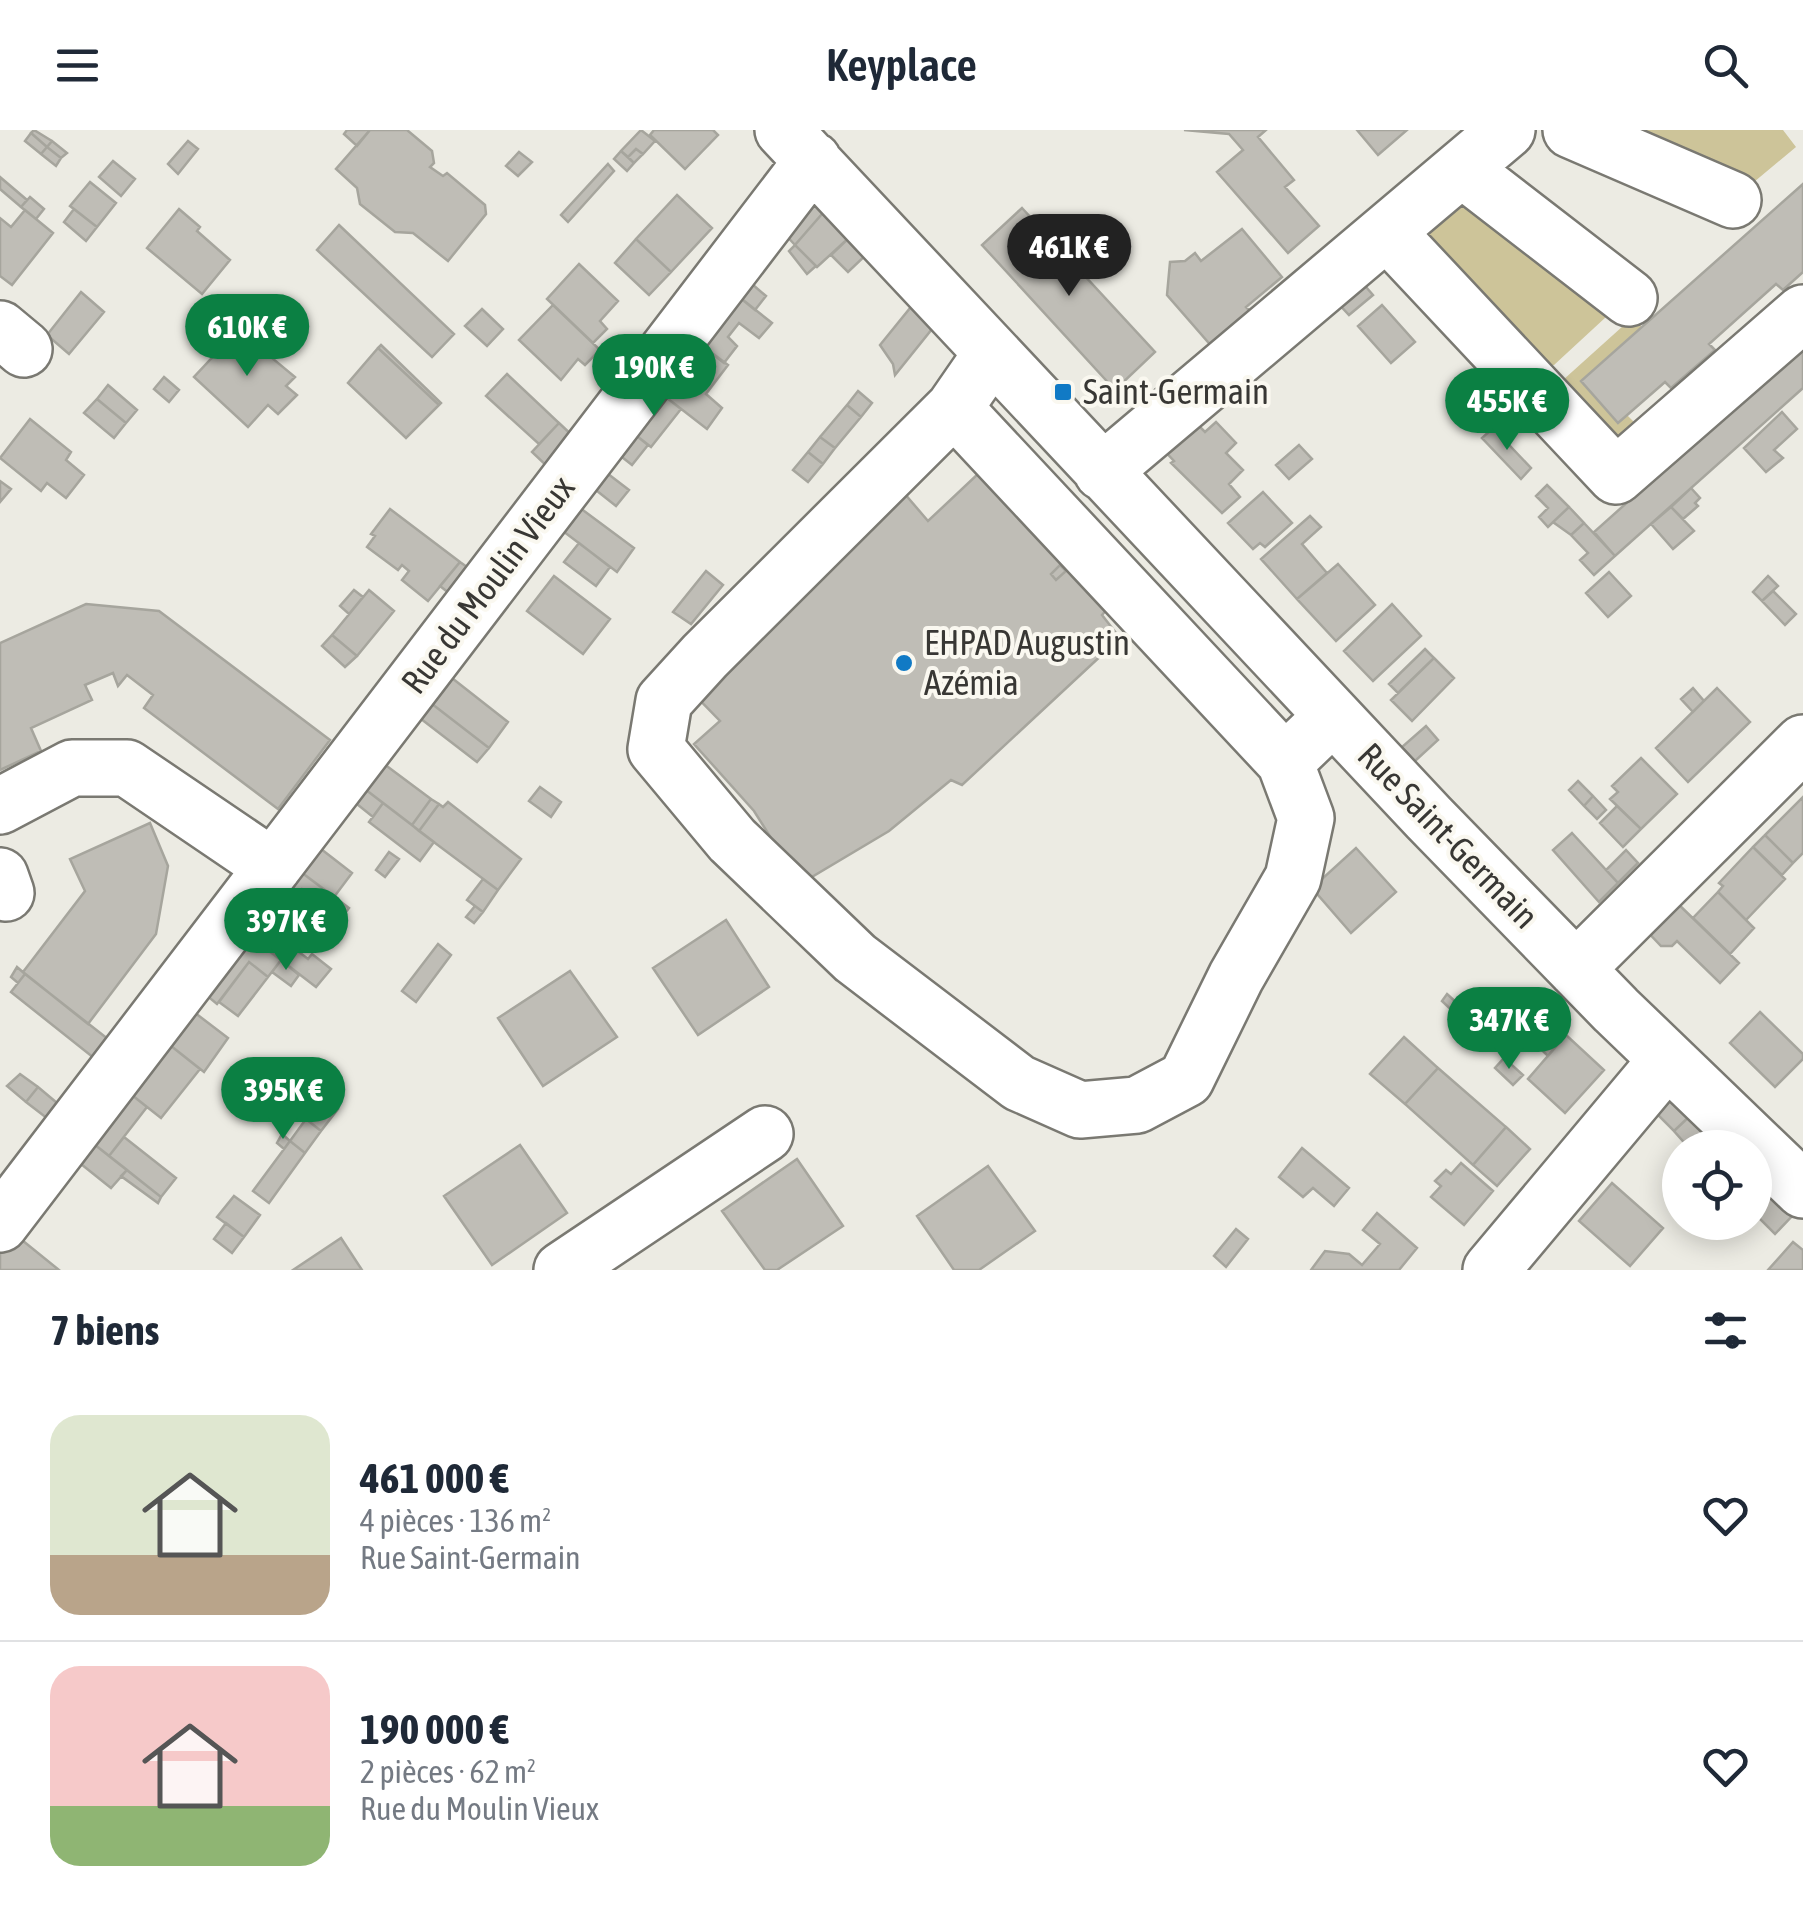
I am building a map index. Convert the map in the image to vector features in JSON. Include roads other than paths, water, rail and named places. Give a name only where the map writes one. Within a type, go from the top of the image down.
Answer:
[{"type":"street","points":[[1102,472],[1507,130]]},
{"type":"street","points":[[1571,130],[1732,200]]},
{"type":"street","name":"Rue Saint-Germain","points":[[798,145],[1332,716],[1576,969],[1803,1190]]},
{"type":"street","name":"Rue du Moulin Vieux","points":[[0,1224],[272,867],[798,145]]},
{"type":"street","points":[[1462,170],[1629,298]]},
{"type":"street","points":[[1387,232],[1616,476],[1803,313]]},
{"type":"street","points":[[954,408],[1285,762],[1306,818],[1293,878],[1236,977],[1186,1079],[1137,1105],[1080,1110],[1019,1083],[855,958],[732,840],[656,749],[664,701],[954,408],[992,353]]},
{"type":"street","points":[[1285,762],[1332,716]]},
{"type":"street","points":[[1576,969],[1803,743]]},
{"type":"street","points":[[0,806],[72,768],[127,768],[272,867]]},
{"type":"street","points":[[1491,1270],[1667,1060]]},
{"type":"street","points":[[562,1270],[765,1134]]},
{"type":"place","name":"Saint-Germain","points":[[1063,392]]},
{"type":"place","name":"EHPAD Augustin Azémia","points":[[904,663]]}]
